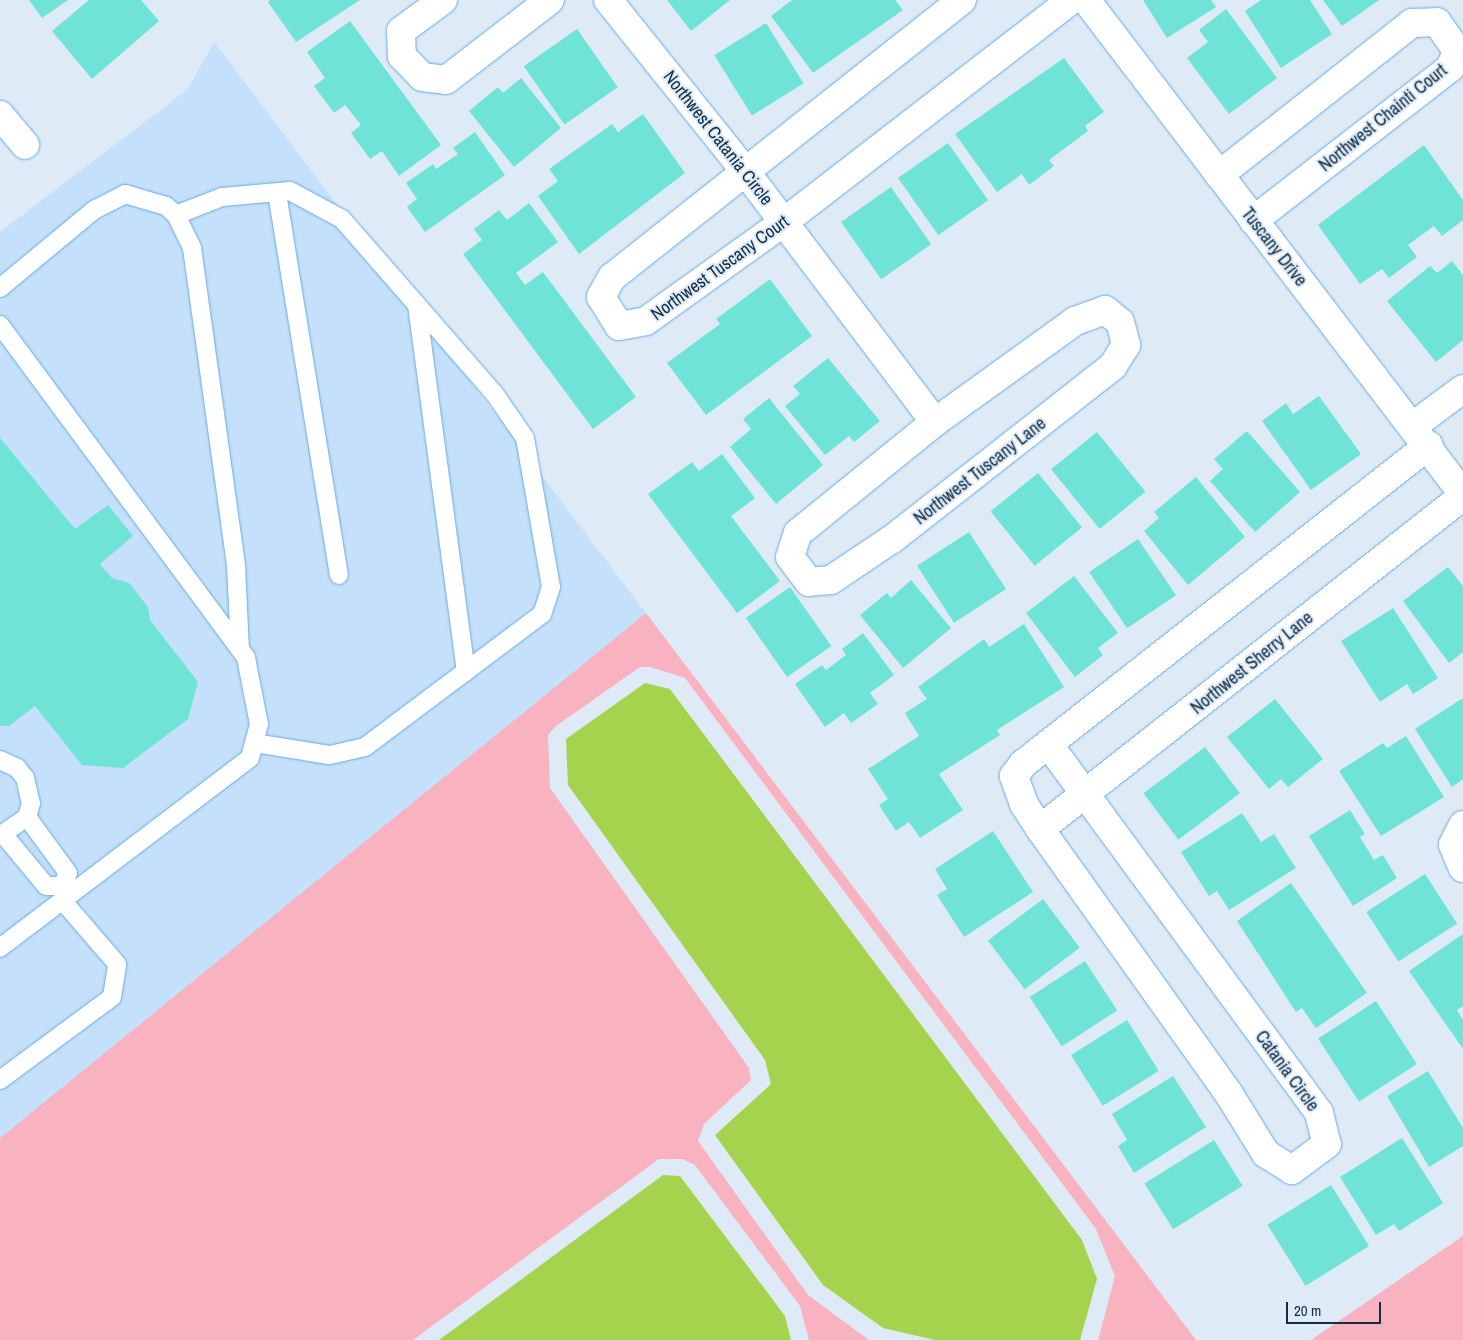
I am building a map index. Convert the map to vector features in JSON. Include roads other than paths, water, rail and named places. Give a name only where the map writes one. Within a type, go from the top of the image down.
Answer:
[{"type":"street","points":[[443,0],[401,31],[402,56],[422,76],[446,80],[550,0]]},
{"type":"street","name":"Northwest Catania Circle","points":[[608,0],[745,171],[936,422]]},
{"type":"street","name":"Northwest Tuscany Court","points":[[962,0],[612,277],[601,298],[619,326],[646,321],[784,222],[1071,0]]},
{"type":"street","name":"Tuscany Drive","points":[[1086,0],[1253,221],[1460,483]]},
{"type":"street","name":"Northwest Chainti Court","points":[[1219,176],[1412,23],[1437,22],[1457,51],[1450,68],[1253,221]]},
{"type":"street","points":[[0,115],[26,145]]},
{"type":"street","name":"Northwest Tuscany Lane","points":[[1105,310],[1120,322],[1126,345],[1113,366],[892,540],[831,580],[809,582],[790,557],[798,533],[936,422],[1075,321],[1105,310]]},
{"type":"street","points":[[1049,744],[1421,436],[1463,389]]},
{"type":"street","name":"Northwest Sherry Lane","points":[[1040,829],[1086,796],[1460,483]]},
{"type":"street","name":"Catania Circle","points":[[1049,744],[1319,1113],[1327,1144],[1292,1170],[1266,1154],[1229,1094],[1024,804],[1014,776],[1049,744]]},
{"type":"street","points":[[1463,825],[1453,845],[1463,868]]},
{"type":"lane","points":[[176,215],[222,197],[290,191],[342,219],[494,392],[526,438],[551,587],[542,614],[365,747],[329,755],[254,743]]},
{"type":"lane","points":[[277,192],[339,574]]},
{"type":"lane","points":[[0,288],[94,210],[125,194],[166,206],[176,215],[192,248],[236,565],[240,649]]},
{"type":"lane","points":[[417,305],[466,672]]},
{"type":"lane","points":[[0,325],[246,658],[259,724],[250,758],[64,893],[0,948]]},
{"type":"lane","points":[[0,760],[17,768],[25,778],[30,789],[27,817],[68,873],[64,893]]},
{"type":"lane","points":[[0,1080],[112,997],[118,964],[64,893],[46,886],[2,835],[27,817]]}]
